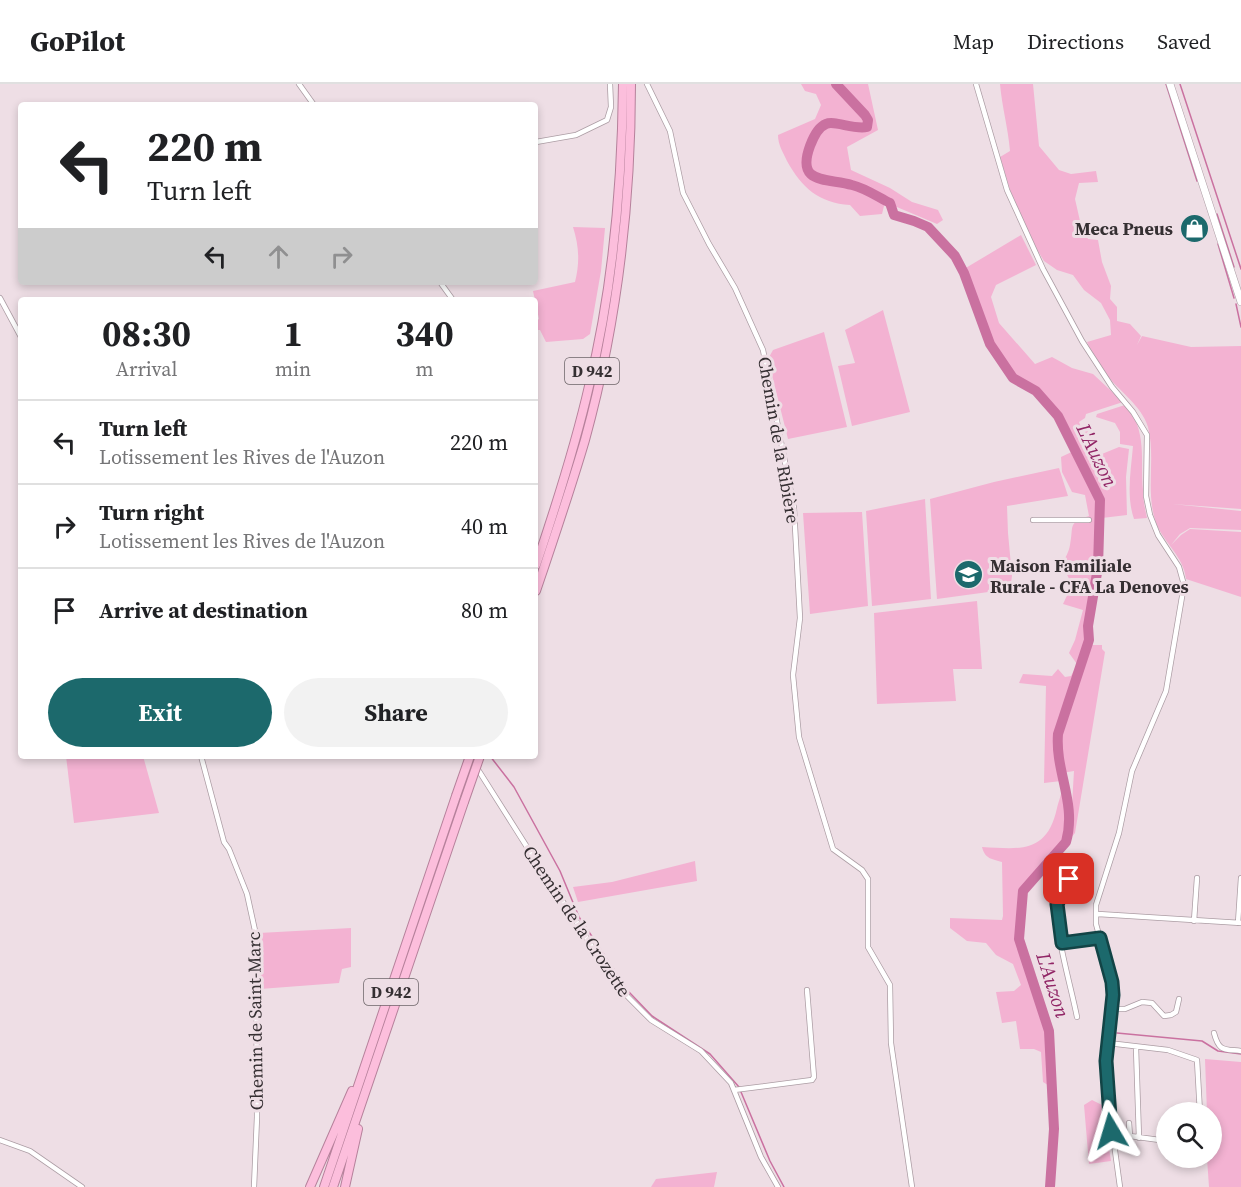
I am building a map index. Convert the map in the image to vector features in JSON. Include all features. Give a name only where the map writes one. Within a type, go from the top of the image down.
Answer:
[{"type":"highway","name":"D 942","points":[[538,559],[579,427],[590,385],[606,302],[619,182],[623,84]]},
{"type":"highway","name":"D 942","points":[[538,585],[585,440],[604,355],[623,243],[629,171],[631,84]]},
{"type":"highway","name":"D 942","points":[[333,1187],[468,759]]},
{"type":"highway","name":"D 942","points":[[324,1187],[479,759]]},
{"type":"highway","name":"D 942","points":[[310,1187],[376,1047]]},
{"type":"highway","name":"D 942","points":[[345,1187],[376,1047]]},
{"type":"main road","points":[[1170,84],[1241,302]]},
{"type":"street","points":[[299,84],[312,102]]},
{"type":"street","points":[[538,142],[576,135],[607,120],[611,107],[610,84]]},
{"type":"street","name":"Chemin de la Ribière","points":[[647,84],[670,131],[683,193],[735,288],[763,350],[795,508],[800,618],[793,675],[799,737],[833,849],[862,870],[868,879],[868,947],[890,984],[891,1043],[912,1187]]},
{"type":"street","points":[[976,84],[1007,190],[1043,269],[1082,341],[1147,435],[1146,496],[1150,515],[1158,534],[1179,567],[1184,585],[1166,691],[1132,771],[1119,833],[1096,905],[1098,914],[1096,924],[1112,982],[1112,1009],[1106,1061],[1112,1138],[1120,1187]]},
{"type":"street","points":[[0,298],[18,332]]},
{"type":"street","points":[[1033,520],[1089,520]]},
{"type":"street","name":"Chemin de Saint-Marc","points":[[202,759],[224,842],[247,894],[256,935],[257,1117],[254,1187]]},
{"type":"street","name":"Chemin de la Crozette","points":[[471,759],[600,960],[628,997],[651,1020],[701,1052],[731,1083],[761,1157],[778,1187]]},
{"type":"street","points":[[1194,921],[1197,878]]},
{"type":"street","points":[[1098,914],[1240,923],[1241,878]]},
{"type":"street","points":[[1069,879],[1057,904],[1062,943],[1077,1017]]},
{"type":"street","points":[[1062,943],[1100,938]]},
{"type":"street","points":[[734,1090],[812,1080],[814,1077],[807,990]]},
{"type":"street","points":[[1112,1009],[1125,1009],[1142,1002],[1152,1003],[1164,1016],[1171,1015],[1176,1011],[1179,999]]},
{"type":"street","points":[[1214,1033],[1218,1046],[1241,1051]]},
{"type":"street","points":[[1108,1043],[1168,1050],[1197,1060],[1199,1102]]},
{"type":"street","points":[[1136,1048],[1139,1138]]},
{"type":"street","points":[[1129,1123],[1130,1136]]},
{"type":"street","points":[[1120,1130],[1122,1137]]},
{"type":"street","points":[[1112,1138],[1130,1136],[1156,1140]]},
{"type":"street","points":[[0,1140],[30,1151],[82,1187]]},
{"type":"shaded area","points":[[801,84],[868,84],[878,130],[847,147],[851,170],[890,188],[912,202],[938,210],[943,220],[937,224],[885,202],[882,214],[860,216],[850,205],[829,201],[805,186],[787,161],[778,135],[815,119],[821,105],[816,94],[805,91]]},
{"type":"shaded area","points":[[1000,84],[1033,84],[1039,146],[1059,170],[1071,174],[1096,171],[1098,182],[1079,183],[1075,199],[1080,221],[1088,239],[1098,240],[1102,262],[1111,286],[1110,299],[1117,307],[1117,321],[1130,324],[1141,336],[1137,345],[1142,336],[1191,347],[1241,346],[1241,509],[1172,504],[1241,511],[1241,530],[1190,528],[1180,534],[1171,545],[1190,529],[1241,532],[1241,597],[1186,579],[1182,564],[1156,523],[1151,499],[1150,439],[1145,419],[1102,370],[1087,342],[1111,335],[1110,320],[1101,303],[1084,290],[1073,275],[1057,270],[1044,261],[1033,243],[1011,193],[1000,157],[1010,151]]},
{"type":"shaded area","points":[[573,227],[605,228],[601,271],[590,334],[583,339],[546,342],[538,330],[538,297],[534,297],[533,291],[575,282],[578,268],[577,241]]},
{"type":"shaded area","points":[[1021,235],[1036,265],[996,285],[991,297],[999,323],[1035,364],[1052,357],[1072,368],[1093,374],[1123,402],[1086,414],[1085,418],[1079,422],[1082,430],[1087,429],[1091,443],[1102,454],[1119,447],[1129,449],[1126,477],[1127,515],[1102,518],[1100,563],[1088,625],[1092,633],[1090,641],[1093,645],[1102,645],[1105,652],[1075,833],[1070,839],[1074,771],[1062,773],[1068,816],[1065,841],[1021,892],[1017,939],[1048,1031],[1051,1087],[1043,1082],[1041,1052],[1034,1049],[1020,1049],[1016,1021],[1002,1023],[996,992],[1014,991],[1021,985],[1013,964],[996,955],[986,943],[967,941],[950,928],[950,918],[1002,920],[1002,862],[987,856],[982,847],[1030,846],[1046,834],[1052,823],[1062,784],[1061,781],[1044,783],[1046,686],[1019,683],[1023,674],[1052,676],[1058,669],[1065,677],[1071,676],[1077,664],[1069,653],[1083,610],[1063,604],[1072,585],[1062,564],[1067,555],[1073,526],[1077,521],[1089,516],[1085,495],[1072,492],[1062,472],[1061,457],[1078,449],[1061,414],[1038,389],[1015,377],[993,342],[964,269]]},
{"type":"shaded area","points":[[883,310],[910,412],[852,426],[838,366],[855,363],[845,330]]},
{"type":"shaded area","points":[[824,332],[847,427],[788,439],[768,359],[773,350]]},
{"type":"shaded area","points":[[1125,405],[1140,435],[1143,497],[1147,518],[1134,519],[1130,501],[1133,446],[1120,444],[1120,432],[1115,423],[1096,417],[1097,414]]},
{"type":"shaded area","points":[[1059,468],[1068,496],[1007,506],[1011,583],[1003,590],[937,599],[930,499]]},
{"type":"shaded area","points":[[925,499],[931,599],[872,606],[866,511]]},
{"type":"shaded area","points":[[862,512],[868,606],[810,614],[803,513]]},
{"type":"shaded area","points":[[977,601],[982,669],[953,669],[956,701],[877,704],[874,613]]},
{"type":"shaded area","points":[[66,759],[144,759],[159,813],[74,823]]},
{"type":"shaded area","points":[[695,861],[697,881],[578,902],[573,887],[612,882]]},
{"type":"shaded area","points":[[351,928],[351,967],[342,969],[339,983],[260,989],[259,933]]},
{"type":"shaded area","points":[[1205,1059],[1241,1062],[1241,1187],[1209,1187],[1208,1168],[1222,1168],[1222,1102],[1207,1102]]},
{"type":"shaded area","points":[[1092,1100],[1102,1105],[1111,1161],[1089,1164],[1084,1105]]},
{"type":"shaded area","points":[[717,1172],[714,1187],[651,1187],[656,1179]]},
{"type":"waterway","name":"L'Auzon","points":[[836,84],[865,115],[868,120],[867,127],[830,123],[821,128],[816,133],[807,158],[810,173],[823,180],[857,186],[890,203],[894,215],[928,227],[955,256],[964,273],[990,344],[1013,378],[1036,391],[1058,416],[1100,500],[1098,567],[1088,626],[1089,640],[1058,734],[1058,748],[1068,801],[1069,828],[1066,842],[1023,891],[1019,939],[1049,1031],[1054,1129],[1050,1187]]},
{"type":"waterway","points":[[1166,84],[1197,181]]},
{"type":"waterway","points":[[1180,84],[1241,269]]},
{"type":"waterway","points":[[1217,214],[1234,267]]},
{"type":"waterway","points":[[1218,244],[1234,298]]},
{"type":"waterway","points":[[1236,304],[1241,327]]},
{"type":"waterway","points":[[492,759],[514,787],[560,871],[579,917],[629,992],[652,1016],[710,1054],[739,1087]]},
{"type":"waterway","points":[[1117,1033],[1202,1041],[1218,1051],[1241,1054]]},
{"type":"waterway","points":[[741,1092],[770,1161],[784,1187]]},
{"type":"place","name":"Meca Pneus","points":[[1194,228]]},
{"type":"place","name":"Maison Familiale Rurale - CFA La Denoves","points":[[969,575]]},
{"type":"route","points":[[1069,879],[1057,904],[1062,943],[1100,938],[1112,982],[1112,1009],[1106,1061],[1111,1131]]}]
